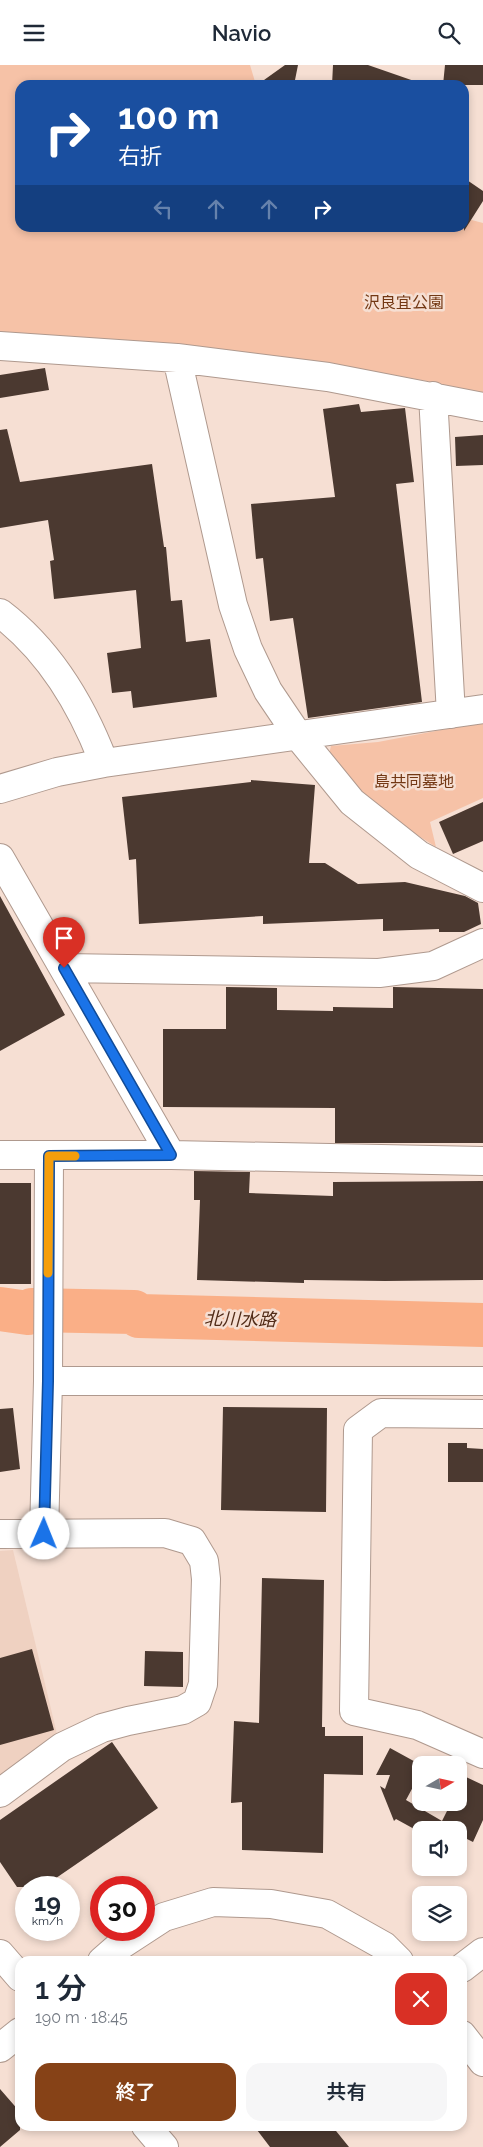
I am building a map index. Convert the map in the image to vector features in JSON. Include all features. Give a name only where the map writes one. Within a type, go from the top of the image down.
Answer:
[{"type":"street","points":[[0,347],[177,358],[328,377],[483,407]]},
{"type":"street","points":[[177,358],[233,605],[248,649],[268,691],[299,737],[352,802],[419,855],[483,888]]},
{"type":"street","points":[[433,397],[451,714]]},
{"type":"street","points":[[0,613],[23,630],[62,679],[90,725],[104,763]]},
{"type":"street","points":[[0,789],[57,772],[104,763],[299,737],[483,709]]},
{"type":"street","points":[[0,858],[171,1155]]},
{"type":"street","points":[[64,968],[379,973],[433,965],[483,943]]},
{"type":"street","points":[[0,1155],[171,1155],[483,1161]]},
{"type":"street","points":[[44,1534],[48,1381],[49,1156]]},
{"type":"street","points":[[48,1381],[483,1381]]},
{"type":"street","points":[[483,1414],[381,1413],[358,1429],[354,1711],[417,1725],[483,1754]]},
{"type":"street","points":[[0,1534],[165,1533],[192,1541],[204,1561],[206,1579],[203,1684],[197,1702],[183,1710],[102,1728],[62,1747],[0,1793]]},
{"type":"street","points":[[108,1956],[118,1947],[164,1917],[213,1902],[271,1904],[327,1914],[384,1946],[394,1956]]},
{"type":"street","points":[[467,1965],[483,1952]]},
{"type":"street","points":[[0,1954],[15,1971]]},
{"type":"street","points":[[0,2049],[15,2036]]},
{"type":"street","points":[[467,2041],[483,2062]]},
{"type":"street","points":[[150,2131],[164,2147]]},
{"type":"shaded area","points":[[13,1550],[57,1734],[0,1775],[0,1551]]},
{"type":"green space","name":"沢良宜公園","points":[[0,65],[250,65],[254,80],[15,80],[15,232],[469,232],[469,219],[483,223],[483,395],[432,382],[333,364],[182,344],[0,335]]},
{"type":"green space","name":"島共同墓地","points":[[483,722],[483,798],[430,822],[436,847],[386,815],[328,758],[331,746],[378,742]]},
{"type":"building","points":[[285,65],[298,65],[295,80],[264,80]]},
{"type":"building","points":[[333,65],[368,65],[411,80],[332,80]]},
{"type":"building","points":[[445,65],[483,65],[483,85],[469,85],[469,80],[444,80]]},
{"type":"building","points":[[469,181],[483,191],[483,201],[469,223]]},
{"type":"building","points":[[45,368],[49,390],[0,398],[0,375]]},
{"type":"building","points":[[359,404],[361,412],[405,408],[414,482],[396,484],[422,702],[308,718],[293,618],[270,621],[263,558],[256,559],[251,504],[335,497],[323,409]]},
{"type":"building","points":[[7,429],[20,482],[152,464],[164,547],[166,547],[171,601],[182,600],[186,642],[210,639],[217,697],[133,708],[131,691],[112,693],[107,653],[141,648],[136,590],[54,599],[50,561],[54,560],[48,520],[0,528],[0,430]]},
{"type":"building","points":[[483,435],[483,465],[456,466],[455,437]]},
{"type":"building","points":[[251,780],[315,785],[309,863],[325,863],[358,884],[405,882],[465,896],[478,903],[481,924],[464,932],[439,932],[439,929],[383,931],[383,919],[263,924],[263,916],[139,924],[136,859],[129,860],[122,797],[251,782]]},
{"type":"building","points":[[483,802],[483,841],[453,854],[439,822]]},
{"type":"building","points":[[0,896],[65,1015],[0,1051]]},
{"type":"building","points":[[226,987],[277,988],[277,1010],[333,1011],[333,1007],[393,1008],[393,987],[483,989],[483,1143],[335,1143],[335,1108],[163,1107],[163,1029],[226,1029]]},
{"type":"building","points":[[194,1171],[250,1172],[249,1193],[333,1196],[333,1182],[483,1181],[483,1280],[304,1280],[304,1283],[197,1280],[200,1200],[194,1200]]},
{"type":"building","points":[[0,1183],[31,1183],[31,1284],[0,1284]]},
{"type":"building","points":[[223,1407],[327,1408],[326,1512],[221,1510]]},
{"type":"building","points":[[13,1408],[20,1469],[0,1472],[0,1409]]},
{"type":"building","points":[[448,1443],[467,1443],[467,1448],[483,1449],[483,1482],[448,1482]]},
{"type":"building","points":[[262,1578],[324,1580],[322,1727],[325,1727],[325,1736],[363,1736],[363,1775],[324,1774],[323,1853],[242,1850],[242,1802],[231,1803],[234,1721],[259,1723]]},
{"type":"building","points":[[32,1649],[54,1730],[0,1745],[0,1658]]},
{"type":"building","points":[[145,1651],[183,1652],[183,1687],[144,1686]]},
{"type":"building","points":[[112,1742],[158,1808],[59,1876],[15,1876],[15,1884],[0,1862],[0,1820]]},
{"type":"building","points":[[390,1748],[412,1760],[412,1789],[406,1800],[412,1804],[412,1811],[425,1811],[442,1821],[412,1821],[412,1828],[396,1819],[394,1821],[380,1786],[385,1789],[390,1775],[376,1775]]},
{"type":"building","points":[[468,1778],[483,1785],[483,1820],[473,1842],[467,1839],[467,1821],[442,1821],[447,1811],[468,1811]]},
{"type":"building","points":[[0,2089],[15,2106],[15,2131],[19,2131],[0,2147]]},
{"type":"building","points":[[258,2131],[336,2131],[349,2147],[270,2147]]},
{"type":"waterway","name":"北川水路","points":[[0,1309],[28,1313],[32,1310],[134,1312],[139,1316],[483,1325]]},
{"type":"slow traffic","points":[[48,1273],[49,1156],[75,1156]]},
{"type":"route","points":[[44,1534],[48,1381],[49,1156],[171,1155],[64,968]]}]
